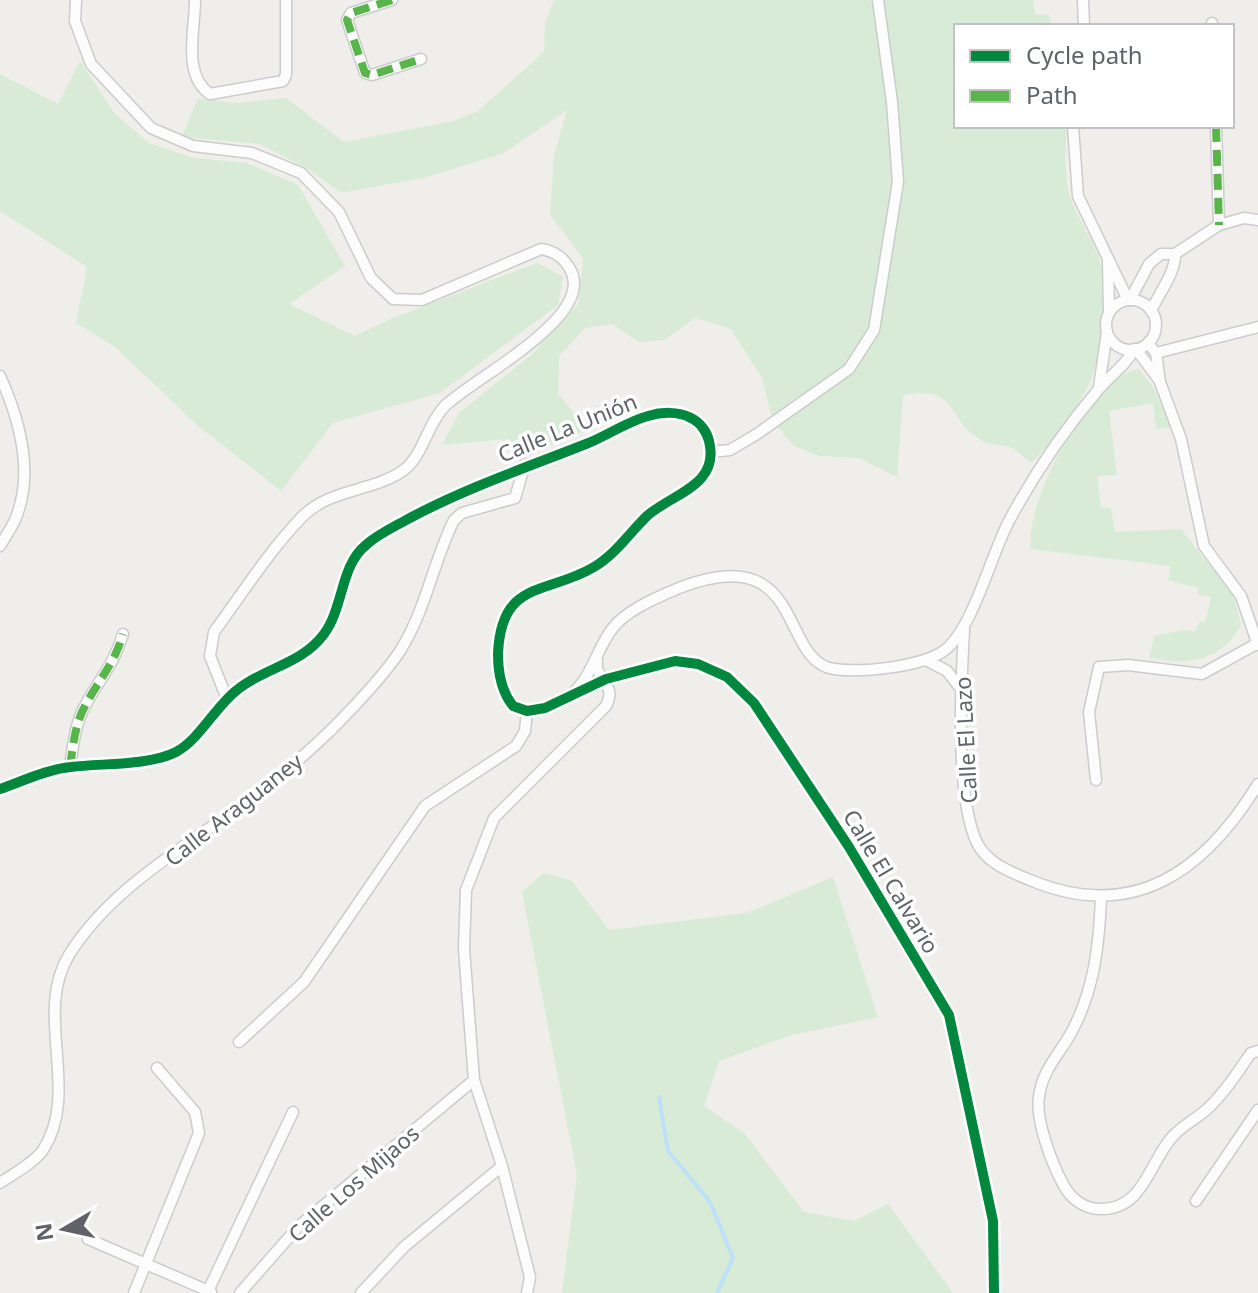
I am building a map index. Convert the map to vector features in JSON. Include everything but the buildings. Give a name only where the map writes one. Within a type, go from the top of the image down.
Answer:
[{"type":"street","points":[[76,0],[75,21],[91,64],[151,128],[193,146],[252,153],[301,173],[339,212],[371,278],[393,299],[422,300],[541,249],[555,253],[572,272],[576,289],[562,314],[493,373],[445,405],[411,463],[386,479],[329,498],[301,518],[214,632],[210,656],[227,699]]},
{"type":"street","points":[[195,0],[192,72],[198,86],[210,94],[283,81],[286,75],[286,0]]},
{"type":"street","points":[[392,0],[351,13],[347,20],[365,73],[372,75],[421,59]]},
{"type":"street","points":[[527,711],[508,700],[499,676],[499,641],[508,612],[531,589],[591,569],[606,559],[647,516],[703,478],[711,462],[711,452],[730,450],[744,442],[849,369],[874,330],[898,182],[892,102],[878,0]]},
{"type":"street","points":[[1083,0],[1084,24]]},
{"type":"street","points":[[1073,128],[1073,161],[1078,196],[1129,300],[1151,311]]},
{"type":"street","points":[[1216,128],[1219,225]]},
{"type":"street","points":[[1109,314],[1120,302],[1129,300],[1149,264],[1161,254],[1175,254],[1219,225],[1244,218],[1258,220]]},
{"type":"street","points":[[527,711],[570,695],[597,660],[612,629],[642,606],[691,584],[724,576],[760,583],[776,595],[815,659],[831,669],[928,661],[947,649],[964,630],[984,575],[1010,520],[1098,389],[1135,349],[1148,343],[1156,327],[1151,311],[1163,283],[1176,266],[1175,254]]},
{"type":"street","points":[[1098,389],[1109,314],[1108,259]]},
{"type":"street","points":[[1156,353],[1258,327]]},
{"type":"street","points":[[1107,330],[1120,347],[1135,349],[1160,382]]},
{"type":"street","points":[[1096,780],[1089,712],[1099,667],[1128,665],[1202,674],[1258,644],[1241,596],[1204,546],[1181,439],[1160,382],[1156,353],[1148,343]]},
{"type":"street","points":[[0,376],[16,411],[24,468],[19,512],[0,546]]},
{"type":"street","name":"Calle La Unión","points":[[0,789],[70,767],[121,763],[177,751],[227,699],[253,680],[295,662],[323,636],[340,604],[350,566],[365,545],[426,510],[525,464],[661,413],[682,415],[699,423],[705,431],[711,452]]},
{"type":"street","name":"Calle Araguaney","points":[[0,1183],[42,1152],[54,1121],[59,1087],[55,1020],[67,957],[92,925],[123,895],[259,793],[331,730],[399,653],[454,520],[462,513],[515,498],[525,464]]},
{"type":"street","name":"Calle El Lazo","points":[[964,630],[961,689],[964,782],[978,846],[1004,869],[1047,888],[1101,898],[1134,893],[1186,866],[1224,830],[1258,784]]},
{"type":"street","points":[[70,767],[76,729],[84,706],[115,661],[123,634]]},
{"type":"street","points":[[527,1293],[530,1277],[502,1166],[474,1080],[464,949],[466,890],[494,818],[506,813],[606,706],[610,692],[606,679],[597,669],[597,660]]},
{"type":"street","name":"Calle El Calvario","points":[[570,695],[606,679],[675,661],[698,664],[727,677],[767,720],[842,835],[943,1003],[954,1027],[993,1221],[994,1293]]},
{"type":"street","points":[[928,661],[947,671],[961,689]]},
{"type":"street","points":[[239,1042],[304,982],[425,806],[516,746],[525,731],[527,711]]},
{"type":"street","points":[[1101,898],[1100,939],[1090,987],[1070,1036],[1046,1069],[1038,1100],[1054,1168],[1069,1195],[1091,1209],[1114,1209],[1130,1199],[1143,1187],[1171,1137],[1206,1110],[1227,1088],[1251,1053],[1258,1051]]},
{"type":"street","points":[[134,1293],[199,1133],[200,1123],[195,1112],[157,1068]]},
{"type":"street","name":"Calle Los Mijaos","points":[[240,1293],[299,1226],[474,1080]]},
{"type":"street","points":[[1196,1201],[1258,1110]]},
{"type":"street","points":[[88,1239],[211,1292],[293,1112]]},
{"type":"street","points":[[361,1293],[404,1247],[502,1166]]},
{"type":"green space","points":[[554,0],[1033,0],[1035,14],[1049,15],[1051,24],[954,24],[954,128],[1067,128],[1066,176],[1073,204],[1101,265],[1106,293],[1106,320],[1093,373],[1082,398],[1050,443],[1031,463],[1010,447],[988,443],[972,434],[945,400],[922,393],[903,395],[897,477],[859,458],[819,456],[794,446],[773,421],[762,378],[731,329],[695,318],[664,340],[639,342],[612,324],[585,328],[559,356],[558,394],[589,430],[529,453],[508,439],[442,445],[459,413],[530,356],[578,305],[583,258],[550,215],[554,156],[567,110],[502,154],[423,178],[341,193],[311,171],[260,144],[182,137],[198,98],[235,103],[286,98],[344,142],[453,121],[478,111],[544,52],[545,23]]},
{"type":"green space","points":[[80,61],[115,114],[149,143],[193,158],[247,163],[298,185],[345,266],[289,304],[355,336],[537,263],[563,277],[558,305],[440,393],[333,423],[281,491],[197,425],[115,347],[76,323],[87,267],[0,211],[0,74],[58,104]]},
{"type":"green space","points":[[1139,369],[1153,387],[1171,427],[1156,429],[1153,403],[1109,411],[1117,475],[1097,476],[1101,507],[1111,508],[1115,532],[1181,529],[1231,586],[1241,625],[1224,646],[1202,658],[1176,661],[1149,657],[1155,636],[1182,630],[1195,632],[1200,621],[1205,623],[1211,597],[1198,595],[1198,588],[1168,580],[1171,566],[1031,549],[1038,503],[1064,445],[1100,394],[1120,377]]},
{"type":"green space","points":[[544,873],[572,881],[609,930],[747,913],[833,877],[878,1017],[792,1035],[719,1061],[704,1106],[745,1134],[804,1212],[854,1221],[888,1204],[953,1293],[562,1293],[577,1175],[522,892]]},
{"type":"waterway","points":[[659,1097],[668,1151],[710,1202],[733,1258],[717,1293]]},
{"type":"marked path","points":[[392,0],[351,13],[347,20],[365,73],[372,75],[421,59]]},
{"type":"marked path","points":[[1216,128],[1219,225]]},
{"type":"marked path","points":[[70,767],[82,713],[111,663],[123,634]]},
{"type":"cycle path","points":[[0,789],[62,768],[139,762],[176,752],[193,739],[237,690],[305,653],[315,644],[335,612],[351,564],[376,537],[452,498],[594,441],[624,425],[670,413],[691,418],[707,434],[711,456],[708,468],[692,486],[648,515],[602,562],[517,601],[501,630],[498,661],[503,688],[513,706],[527,711],[545,708],[606,679],[675,661],[698,664],[727,677],[754,703],[849,847],[949,1015],[993,1221],[994,1293]]}]
